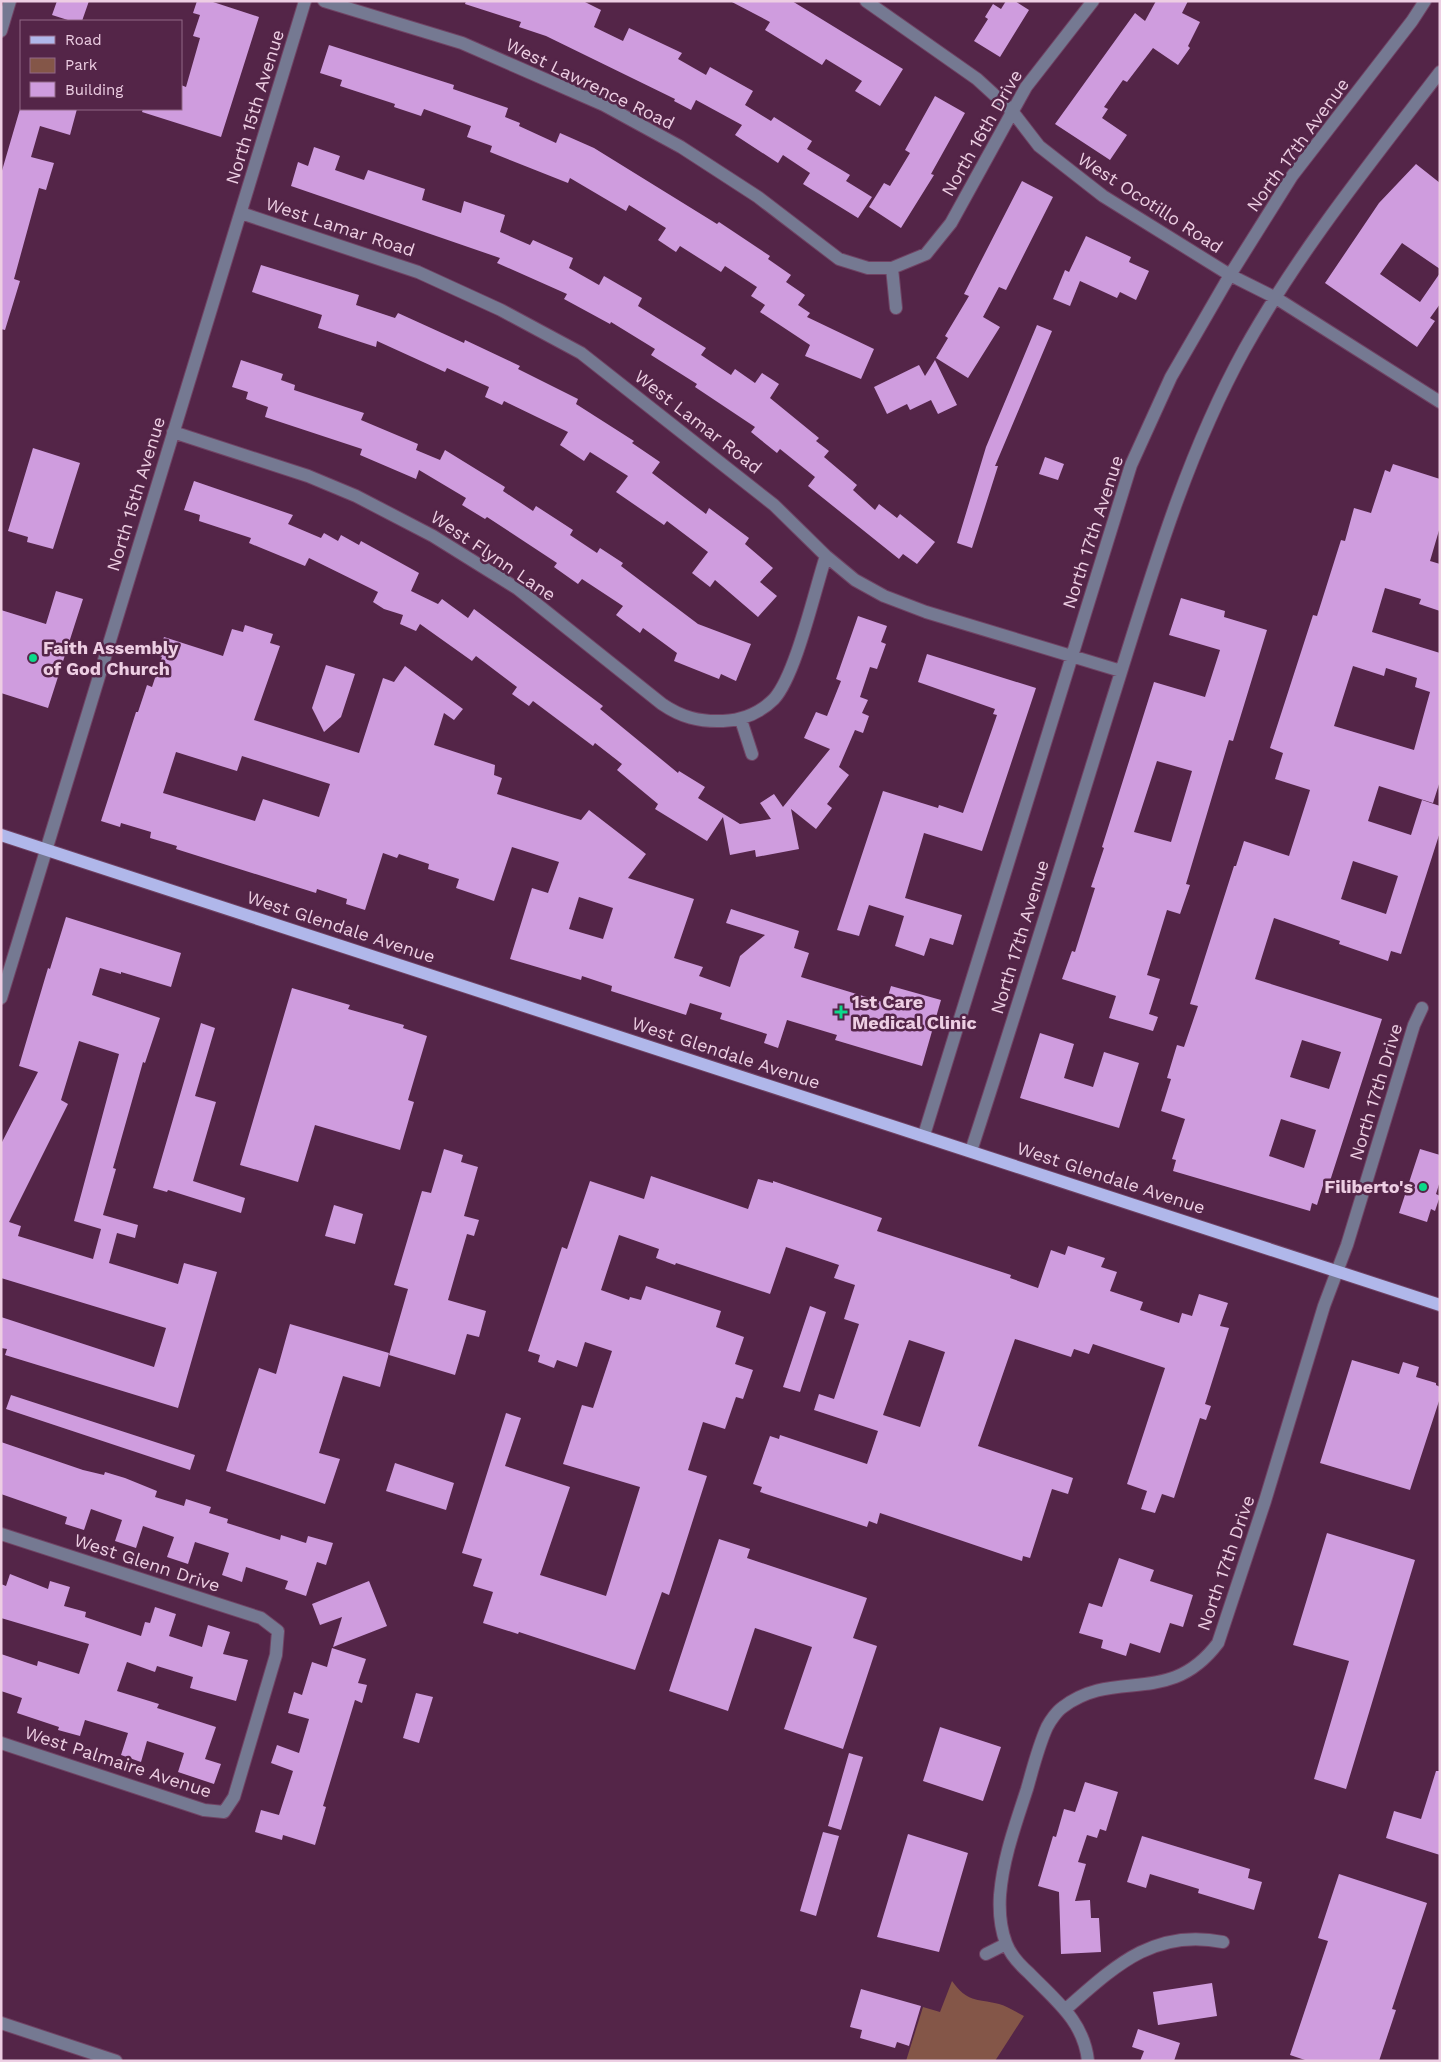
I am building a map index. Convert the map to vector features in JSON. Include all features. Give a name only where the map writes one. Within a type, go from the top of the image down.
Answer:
[{"type":"main road","name":"West Glendale Avenue","points":[[1,835],[1440,1304]]},
{"type":"street","points":[[1,31],[10,1]]},
{"type":"street","name":"North 15th Avenue","points":[[1,998],[45,849],[306,1]]},
{"type":"street","name":"West Lawrence Road","points":[[324,1],[462,43],[604,105],[681,147],[750,192],[839,259],[868,268],[892,268]]},
{"type":"street","name":"West Ocotillo Road","points":[[866,1],[977,79],[1012,111],[1039,146],[1069,171],[1157,232],[1230,275],[1276,298],[1440,402]]},
{"type":"street","name":"North 16th Drive","points":[[892,268],[926,254],[951,223],[1026,87],[1093,1]]},
{"type":"street","name":"North 17th Avenue","points":[[924,1135],[1131,465],[1171,377],[1230,275],[1292,176],[1412,21],[1425,1]]},
{"type":"street","name":"North 17th Avenue","points":[[971,1151],[1121,671],[1176,506],[1204,435],[1244,351],[1276,298],[1325,223],[1440,72]]},
{"type":"street","name":"West Lamar Road","points":[[240,213],[418,272],[501,310],[581,353],[774,505],[826,556],[855,580],[903,605],[1121,671]]},
{"type":"street","points":[[892,268],[896,308]]},
{"type":"street","name":"West Flynn Lane","points":[[174,432],[308,476],[396,516],[433,536],[518,589],[662,704],[678,714],[695,720],[741,720]]},
{"type":"street","points":[[752,754],[741,720],[774,698],[784,682],[801,637],[826,556]]},
{"type":"street","name":"North 17th Drive","points":[[1088,2061],[1087,2046],[1078,2024],[1066,2009],[1019,1964],[1006,1944],[999,1916],[1003,1870],[1048,1726],[1060,1709],[1078,1696],[1095,1691],[1174,1679],[1191,1671],[1206,1660],[1218,1643],[1265,1501],[1324,1306],[1337,1271],[1414,1025],[1422,1008]]},
{"type":"street","name":"West Glenn Drive","points":[[1,1534],[261,1618],[278,1632],[276,1655],[234,1797],[224,1812]]},
{"type":"street","name":"West Palmaire Avenue","points":[[1,1743],[204,1810],[224,1812]]},
{"type":"street","points":[[1066,2009],[1114,1968],[1134,1954],[1157,1944],[1179,1939],[1200,1938],[1223,1942]]},
{"type":"street","points":[[986,1954],[1006,1944]]},
{"type":"street","points":[[1,2023],[116,2061]]},
{"type":"green space","points":[[952,1981],[963,1993],[972,1999],[1002,2005],[1024,2016],[995,2061],[906,2061],[923,2007],[940,2012]]},
{"type":"building","points":[[57,1],[89,1],[82,20],[68,20],[52,15]]},
{"type":"building","points":[[197,1],[210,1],[259,17],[221,137],[142,112],[143,110],[182,110],[182,85],[186,87],[200,38],[193,36],[200,15],[193,13]]},
{"type":"building","points":[[466,1],[583,1],[601,10],[594,27],[623,41],[629,28],[682,53],[678,59],[706,75],[710,67],[753,91],[745,105],[771,121],[774,117],[812,141],[807,149],[850,175],[846,181],[872,197],[858,218],[803,184],[810,173],[783,155],[778,163],[735,135],[742,125],[696,100],[691,110],[674,101],[675,99],[546,36],[519,27],[521,22],[465,4]]},
{"type":"building","points":[[730,1],[792,1],[903,69],[880,106],[855,91],[862,81],[826,59],[822,65],[765,30],[770,22]]},
{"type":"building","points":[[1006,1],[1015,1],[1029,10],[1000,57],[974,41],[988,19],[985,17],[993,4],[1001,9]]},
{"type":"building","points":[[1156,1],[1188,1],[1182,13],[1200,22],[1188,46],[1190,48],[1178,65],[1153,48],[1127,82],[1123,80],[1104,107],[1108,109],[1102,118],[1127,135],[1110,160],[1055,124],[1135,13],[1145,21]]},
{"type":"building","points":[[329,45],[454,85],[453,89],[508,108],[505,117],[520,123],[519,126],[556,143],[560,133],[594,148],[717,224],[719,222],[770,256],[768,259],[791,275],[786,282],[805,295],[798,305],[810,313],[807,317],[874,349],[861,379],[805,356],[810,345],[760,312],[765,305],[751,296],[757,287],[725,266],[721,272],[680,246],[676,252],[658,240],[666,228],[629,205],[626,211],[570,178],[568,183],[490,152],[492,146],[467,137],[471,126],[424,109],[421,116],[394,107],[395,104],[340,86],[342,80],[320,73]]},
{"type":"building","points":[[935,96],[965,113],[931,174],[934,175],[901,228],[869,207],[884,183],[890,186],[910,153],[905,150]]},
{"type":"building","points":[[20,109],[77,110],[70,135],[40,126],[31,157],[54,163],[46,190],[39,188],[14,279],[20,281],[5,330],[1,329],[1,174]]},
{"type":"building","points":[[314,147],[340,156],[335,170],[364,180],[368,170],[425,189],[422,200],[461,213],[464,201],[505,215],[500,232],[530,245],[533,240],[573,258],[569,268],[599,285],[604,276],[642,298],[638,306],[706,348],[701,355],[731,375],[735,369],[755,383],[762,373],[779,384],[770,398],[819,438],[816,441],[829,451],[824,457],[857,485],[853,490],[875,510],[879,504],[897,518],[900,514],[935,542],[917,564],[903,554],[899,559],[808,486],[815,477],[780,449],[777,453],[751,432],[755,427],[695,387],[697,384],[651,355],[655,349],[611,322],[610,324],[564,299],[567,294],[497,263],[500,258],[291,186],[298,162],[308,166]]},
{"type":"building","points":[[1416,164],[1440,183],[1440,269],[1402,243],[1380,274],[1420,302],[1440,273],[1440,304],[1430,318],[1435,321],[1417,347],[1325,283],[1379,203]]},
{"type":"building","points":[[1022,181],[1053,197],[1006,290],[999,287],[983,317],[1000,327],[968,378],[936,358],[948,338],[945,336],[969,296],[964,294]]},
{"type":"building","points":[[1086,236],[1131,257],[1129,262],[1149,271],[1136,300],[1120,292],[1117,298],[1080,281],[1070,306],[1053,299],[1065,270],[1069,272]]},
{"type":"building","points":[[261,265],[359,295],[356,305],[395,318],[398,313],[464,343],[465,340],[520,366],[518,369],[578,399],[576,404],[634,441],[632,443],[660,462],[652,473],[706,514],[709,508],[749,538],[745,544],[773,568],[760,582],[777,596],[758,617],[715,580],[710,587],[692,573],[708,552],[667,521],[664,525],[616,492],[628,476],[590,452],[584,461],[560,445],[568,432],[504,401],[502,405],[485,397],[489,387],[447,368],[445,372],[377,341],[376,347],[318,328],[322,315],[252,292]]},
{"type":"building","points":[[1037,325],[1052,331],[995,466],[998,466],[972,548],[957,543],[986,447]]},
{"type":"building","points":[[241,360],[283,374],[281,380],[295,385],[294,390],[364,413],[361,420],[418,444],[416,450],[440,460],[445,450],[505,487],[503,491],[533,511],[536,506],[573,530],[570,535],[597,553],[600,548],[623,563],[621,566],[698,624],[751,644],[736,681],[721,674],[719,679],[674,661],[677,653],[643,628],[640,633],[616,615],[623,606],[582,579],[578,584],[554,567],[557,563],[487,517],[485,519],[462,505],[466,498],[419,470],[416,479],[360,455],[362,449],[265,417],[268,407],[246,399],[248,392],[232,387]]},
{"type":"building","points":[[935,360],[957,405],[938,414],[931,400],[910,410],[907,404],[887,414],[874,387],[919,365],[925,376]]},
{"type":"building","points":[[33,448],[80,463],[53,549],[27,542],[28,537],[8,531]]},
{"type":"building","points":[[1045,457],[1064,464],[1058,480],[1039,474]]},
{"type":"building","points":[[1393,464],[1440,479],[1440,527],[1430,561],[1440,564],[1440,611],[1419,604],[1421,599],[1385,588],[1372,632],[1440,653],[1440,781],[1433,803],[1379,786],[1368,821],[1411,835],[1422,800],[1440,806],[1440,832],[1401,954],[1391,951],[1388,961],[1339,944],[1340,941],[1274,918],[1255,979],[1382,1019],[1330,1181],[1325,1179],[1317,1205],[1312,1203],[1310,1211],[1173,1171],[1176,1160],[1172,1159],[1185,1119],[1161,1111],[1171,1079],[1167,1078],[1177,1045],[1184,1047],[1198,1006],[1190,1004],[1234,866],[1236,866],[1244,841],[1289,856],[1310,790],[1275,779],[1283,753],[1270,748],[1313,615],[1317,616],[1341,540],[1345,541],[1354,508],[1371,513],[1385,470],[1390,472]],"holes":[[[1353,666],[1384,676],[1386,668],[1417,678],[1415,687],[1430,692],[1414,750],[1334,726]],[[1353,861],[1398,876],[1386,914],[1341,899]],[[1302,1040],[1341,1052],[1329,1089],[1290,1077]],[[1281,1119],[1316,1130],[1304,1168],[1269,1156]]]},
{"type":"building","points":[[194,481],[293,515],[288,524],[321,538],[324,533],[338,541],[341,535],[359,545],[361,541],[419,573],[411,591],[438,604],[442,599],[468,618],[474,609],[603,706],[600,709],[678,773],[679,771],[705,787],[698,798],[740,824],[771,819],[760,803],[774,794],[783,807],[830,749],[804,738],[816,712],[827,716],[841,681],[836,679],[858,616],[887,626],[881,642],[886,644],[877,669],[870,667],[860,697],[868,700],[862,713],[869,716],[863,733],[855,730],[839,767],[849,775],[827,804],[832,808],[816,829],[791,809],[799,849],[756,857],[755,850],[730,855],[723,817],[707,841],[655,809],[658,804],[617,770],[622,764],[595,743],[593,746],[533,701],[529,706],[512,694],[517,687],[476,656],[472,661],[420,624],[416,631],[400,624],[403,615],[384,609],[373,602],[378,592],[309,558],[305,566],[249,543],[251,538],[199,521],[200,515],[184,510]]},
{"type":"building","name":"Faith Assembly of God Church","points":[[56,591],[83,599],[48,708],[1,693],[1,610],[46,624]]},
{"type":"building","points":[[1181,598],[1225,611],[1224,617],[1267,630],[1233,741],[1229,740],[1186,884],[1190,885],[1180,914],[1167,910],[1147,975],[1160,979],[1149,1014],[1158,1017],[1153,1031],[1109,1018],[1116,996],[1062,979],[1072,951],[1075,952],[1095,888],[1091,887],[1104,848],[1102,847],[1154,682],[1205,697],[1220,650],[1169,635]],"holes":[[[1157,761],[1192,771],[1171,842],[1134,832]]]},
{"type":"building","points":[[245,625],[273,634],[270,643],[280,646],[254,720],[359,753],[383,678],[394,682],[405,666],[463,709],[454,720],[444,713],[434,745],[495,765],[494,775],[502,778],[497,794],[581,820],[589,810],[646,854],[628,878],[694,899],[674,958],[703,967],[699,976],[730,987],[740,956],[765,935],[726,923],[731,909],[799,931],[794,948],[809,953],[801,977],[886,1003],[891,986],[941,1000],[922,1066],[835,1040],[837,1035],[787,1020],[778,1048],[764,1043],[767,1034],[720,1019],[722,1013],[690,1003],[686,1015],[611,991],[612,986],[582,976],[581,980],[510,959],[532,888],[548,893],[559,862],[512,847],[494,901],[456,888],[459,879],[428,869],[429,864],[399,854],[397,858],[383,853],[365,910],[346,904],[347,899],[317,889],[316,893],[176,849],[177,846],[150,838],[151,832],[121,823],[120,827],[101,821],[136,712],[138,712],[147,685],[152,687],[162,657],[158,655],[164,637],[223,656],[232,629],[243,632]],"holes":[[[176,752],[237,771],[242,756],[330,784],[319,817],[263,799],[255,821],[163,793]],[[579,897],[613,908],[603,939],[569,929]]]},
{"type":"building","points":[[927,654],[1036,688],[982,851],[924,833],[905,898],[962,915],[953,945],[930,938],[924,956],[895,946],[904,916],[869,905],[859,936],[837,930],[883,791],[938,808],[939,805],[963,813],[997,715],[993,714],[995,709],[918,682]]},
{"type":"building","points":[[326,665],[355,674],[341,717],[324,732],[312,708]]},
{"type":"building","points":[[66,917],[181,953],[171,987],[121,972],[121,974],[100,968],[92,995],[160,1018],[145,1063],[143,1062],[113,1168],[116,1169],[103,1215],[138,1225],[135,1238],[117,1233],[109,1263],[178,1284],[184,1263],[217,1272],[178,1408],[5,1355],[7,1349],[1,1348],[1,1317],[154,1367],[166,1328],[1,1278],[1,1144],[38,1072],[19,1066],[48,968],[50,969]],"holes":[[[79,1041],[119,1054],[74,1221],[101,1229],[93,1259],[18,1236],[21,1226],[9,1222],[68,1104],[61,1100]]]},
{"type":"building","points":[[292,988],[350,1005],[348,1009],[404,1025],[403,1028],[427,1036],[408,1100],[414,1102],[400,1150],[315,1125],[298,1182],[240,1165]]},
{"type":"building","points":[[201,1023],[215,1028],[195,1096],[216,1102],[193,1181],[245,1198],[241,1213],[168,1190],[167,1192],[153,1188]]},
{"type":"building","points":[[1040,1033],[1074,1044],[1064,1078],[1093,1087],[1104,1052],[1139,1063],[1119,1128],[1020,1098]]},
{"type":"building","points":[[444,1149],[463,1155],[461,1162],[478,1167],[464,1216],[479,1220],[474,1236],[467,1234],[448,1300],[486,1311],[479,1337],[467,1334],[455,1375],[389,1355],[408,1289],[394,1285],[422,1191],[431,1193]]},
{"type":"building","name":"Filiberto's","points":[[1420,1149],[1440,1155],[1440,1181],[1436,1194],[1440,1196],[1435,1211],[1431,1209],[1427,1222],[1399,1213]]},
{"type":"building","points":[[651,1176],[748,1209],[758,1179],[773,1183],[773,1181],[882,1218],[877,1231],[1011,1275],[1010,1278],[1038,1288],[1051,1250],[1065,1255],[1068,1246],[1105,1258],[1101,1267],[1117,1272],[1110,1291],[1143,1302],[1140,1310],[1179,1323],[1182,1313],[1192,1316],[1199,1294],[1228,1303],[1220,1326],[1229,1328],[1205,1404],[1211,1406],[1206,1420],[1200,1418],[1174,1498],[1162,1494],[1155,1513],[1141,1509],[1147,1491],[1127,1484],[1165,1368],[1093,1344],[1089,1354],[1074,1349],[1071,1357],[1015,1339],[978,1446],[1073,1478],[1068,1494],[1052,1489],[1030,1558],[1023,1556],[1022,1561],[880,1513],[877,1524],[869,1521],[867,1527],[760,1492],[762,1487],[753,1484],[770,1436],[779,1439],[780,1435],[867,1464],[878,1431],[814,1410],[819,1394],[834,1399],[859,1324],[844,1319],[855,1285],[834,1278],[839,1265],[786,1247],[770,1294],[656,1258],[659,1249],[619,1235],[601,1290],[629,1300],[630,1297],[641,1300],[646,1286],[721,1311],[716,1327],[744,1337],[735,1364],[753,1370],[743,1399],[736,1397],[725,1429],[703,1422],[688,1470],[707,1476],[669,1595],[662,1592],[635,1670],[519,1632],[518,1634],[483,1623],[493,1592],[473,1586],[482,1559],[462,1553],[506,1413],[521,1418],[505,1466],[570,1487],[540,1575],[606,1596],[640,1487],[563,1464],[582,1405],[593,1408],[612,1351],[585,1342],[577,1367],[557,1360],[554,1368],[538,1362],[540,1355],[528,1351],[562,1247],[567,1249],[590,1181],[644,1199]],"holes":[[[909,1340],[945,1352],[920,1427],[883,1415]]]},
{"type":"building","points":[[334,1205],[363,1214],[355,1244],[325,1236]]},
{"type":"building","points":[[810,1306],[826,1312],[800,1392],[783,1387]]},
{"type":"building","points":[[290,1324],[389,1353],[380,1387],[343,1376],[319,1453],[340,1459],[325,1504],[226,1471],[259,1368],[276,1374]]},
{"type":"building","points":[[1352,1360],[1399,1374],[1403,1362],[1419,1367],[1416,1377],[1436,1383],[1440,1387],[1440,1398],[1410,1490],[1320,1463]]},
{"type":"building","points":[[11,1395],[195,1455],[190,1470],[6,1409]]},
{"type":"building","points":[[1,1442],[83,1470],[104,1475],[105,1472],[125,1478],[157,1491],[155,1497],[184,1506],[186,1499],[211,1507],[209,1513],[228,1519],[227,1523],[280,1540],[281,1535],[306,1543],[308,1536],[333,1543],[326,1565],[317,1562],[306,1596],[285,1589],[288,1581],[246,1567],[242,1582],[222,1575],[229,1553],[195,1542],[188,1564],[167,1557],[174,1537],[143,1526],[136,1548],[115,1541],[122,1520],[91,1509],[84,1530],[65,1524],[67,1517],[1,1494]]},
{"type":"building","points":[[395,1463],[454,1483],[446,1510],[386,1491]]},
{"type":"building","points":[[1327,1533],[1415,1560],[1346,1789],[1314,1779],[1349,1661],[1293,1645]]},
{"type":"building","points":[[719,1539],[750,1549],[747,1558],[867,1598],[853,1638],[877,1646],[843,1749],[784,1729],[812,1647],[755,1628],[728,1711],[669,1691]]},
{"type":"building","points":[[1119,1558],[1154,1570],[1150,1581],[1193,1595],[1183,1627],[1170,1623],[1160,1653],[1130,1643],[1126,1656],[1101,1648],[1103,1640],[1079,1633],[1089,1603],[1102,1607]]},
{"type":"building","points":[[10,1574],[48,1589],[50,1581],[70,1587],[64,1606],[86,1612],[85,1617],[141,1636],[145,1622],[150,1623],[155,1607],[176,1614],[169,1636],[202,1647],[208,1625],[230,1632],[223,1654],[248,1660],[236,1701],[190,1688],[193,1677],[157,1666],[155,1672],[127,1662],[117,1691],[159,1704],[157,1708],[216,1727],[205,1759],[221,1764],[214,1784],[178,1772],[184,1753],[147,1741],[141,1762],[121,1755],[128,1733],[85,1720],[80,1736],[58,1730],[59,1727],[17,1713],[22,1698],[1,1691],[1,1654],[37,1666],[38,1661],[79,1674],[89,1644],[1,1618],[1,1584],[6,1586]]},
{"type":"building","points":[[369,1581],[387,1626],[333,1647],[342,1617],[320,1625],[312,1604]]},
{"type":"building","points":[[332,1648],[366,1659],[358,1683],[367,1685],[362,1703],[355,1700],[323,1806],[326,1807],[315,1845],[283,1835],[282,1840],[255,1832],[261,1810],[279,1815],[293,1771],[271,1763],[277,1745],[299,1753],[309,1719],[288,1713],[294,1692],[302,1695],[312,1662],[327,1667]]},
{"type":"building","points":[[416,1693],[433,1697],[419,1743],[403,1738]]},
{"type":"building","points":[[940,1727],[1001,1747],[983,1801],[923,1781]]},
{"type":"building","points":[[849,1753],[863,1757],[841,1830],[828,1826]]},
{"type":"building","points":[[1436,1771],[1440,1771],[1440,1855],[1386,1838],[1394,1811],[1421,1819]]},
{"type":"building","points":[[1085,1782],[1118,1792],[1106,1831],[1100,1829],[1097,1838],[1087,1835],[1078,1862],[1086,1864],[1075,1901],[1090,1900],[1091,1918],[1099,1918],[1101,1952],[1061,1954],[1059,1892],[1038,1886],[1053,1836],[1056,1837],[1064,1809],[1075,1812]]},
{"type":"building","points":[[823,1832],[839,1836],[816,1916],[800,1911]]},
{"type":"building","points":[[908,1834],[968,1853],[939,1952],[877,1937]]},
{"type":"building","points":[[1142,1836],[1250,1869],[1248,1878],[1262,1882],[1254,1910],[1198,1893],[1199,1889],[1150,1874],[1146,1888],[1127,1882]]},
{"type":"building","points":[[1339,1874],[1427,1903],[1392,2009],[1396,2010],[1379,2061],[1308,2061],[1290,2055],[1328,1941],[1318,1938]]},
{"type":"building","points":[[1212,1983],[1217,2016],[1158,2025],[1153,1992]]},
{"type":"building","points":[[861,1989],[921,2006],[909,2046],[897,2042],[895,2048],[860,2038],[862,2030],[850,2027]]},
{"type":"building","points":[[1138,2029],[1180,2043],[1174,2061],[1140,2061],[1144,2051],[1132,2047]]},
{"type":"place","name":"Faith Assembly of God Church","points":[[33,658]]},
{"type":"place","name":"1st Care Medical Clinic","points":[[841,1012]]},
{"type":"place","name":"Filiberto's","points":[[1423,1187]]}]
